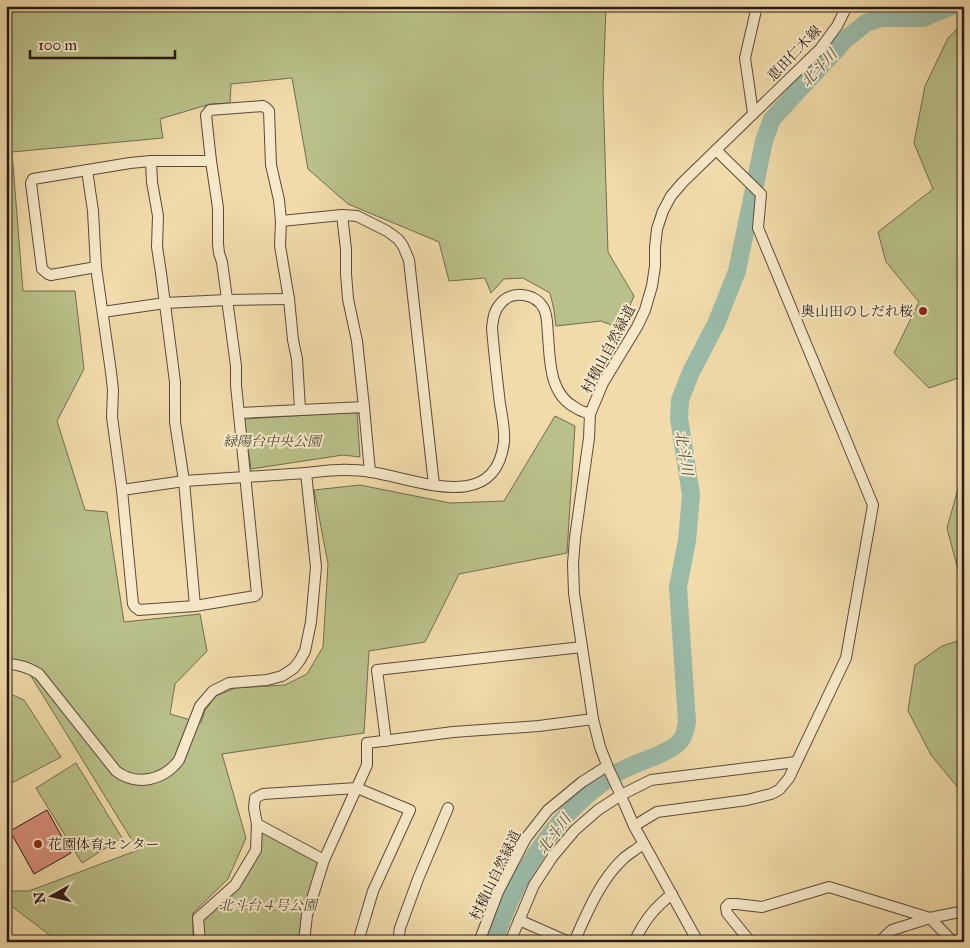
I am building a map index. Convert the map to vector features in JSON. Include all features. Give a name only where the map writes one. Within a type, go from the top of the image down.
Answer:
[{"type":"street","points":[[753,113],[745,58],[757,6]]},
{"type":"street","name":"恵田仁木線","points":[[753,113],[820,49],[837,26],[847,6]]},
{"type":"street","points":[[87,170],[93,211],[96,267],[111,372],[112,417],[122,490],[133,604],[135,608],[139,610],[195,606],[255,596],[257,594],[236,385],[236,366],[222,262],[219,253],[219,215],[206,115],[212,110],[263,106],[269,111],[271,165],[280,200],[280,246],[297,359],[300,409]]},
{"type":"street","name":"村積山自然緑道","points":[[698,942],[643,844],[600,747],[593,719],[582,647],[574,592],[573,564],[589,438],[590,414],[603,383],[637,327],[645,310],[652,286],[655,266],[657,229],[663,211],[671,196],[683,182],[753,113]]},
{"type":"street","points":[[634,826],[657,812],[747,800],[771,794],[779,790],[789,778],[846,658],[873,505],[758,228],[761,194],[716,150]]},
{"type":"street","points":[[151,161],[152,182],[158,216],[156,247],[176,382],[175,422],[184,481],[195,606]]},
{"type":"street","points":[[96,267],[51,275],[42,269],[31,182],[33,179],[151,161],[211,161]]},
{"type":"street","points":[[280,221],[342,215],[357,216],[387,231],[398,239],[403,246],[409,260],[434,485]]},
{"type":"street","points":[[342,215],[346,249],[348,299],[357,341],[370,472]]},
{"type":"street","points":[[122,490],[184,481],[332,470],[370,472],[434,485],[461,488],[475,484],[492,473],[500,459],[504,443],[492,319],[503,301],[508,297],[519,295],[530,296],[543,306],[547,320],[552,374],[557,388],[564,399],[575,408],[590,414]]},
{"type":"street","points":[[103,312],[165,303],[288,299]]},
{"type":"street","points":[[240,413],[364,407]]},
{"type":"street","points":[[6,664],[26,666],[39,674],[116,771],[124,777],[141,780],[162,775],[174,767],[179,760],[200,706],[213,691],[230,683],[267,680],[282,676],[294,668],[305,651],[311,622],[316,567],[306,472]]},
{"type":"street","points":[[386,741],[377,670],[582,647]]},
{"type":"street","points":[[298,942],[304,941],[307,915],[324,860],[367,765],[367,743],[453,732],[539,726],[593,719]]},
{"type":"street","points":[[510,942],[534,885],[553,856],[575,830],[620,792],[651,780],[796,762]]},
{"type":"street","name":"村積山自然緑道","points":[[478,942],[498,892],[526,838],[548,810],[582,782],[608,768]]},
{"type":"street","points":[[200,942],[198,918],[235,885],[256,850],[255,798],[263,794],[357,788],[410,810],[373,891],[359,942]]},
{"type":"street","points":[[398,942],[400,928],[418,879],[448,808]]},
{"type":"street","points":[[257,824],[324,860]]},
{"type":"street","points":[[574,942],[588,911],[608,877],[624,859],[643,844]]},
{"type":"street","points":[[752,942],[727,913],[726,907],[730,904],[762,907],[829,886],[930,918],[953,942]]},
{"type":"street","points":[[634,942],[643,924],[658,906],[672,894]]},
{"type":"street","points":[[881,941],[892,930],[930,918],[964,911]]},
{"type":"street","points":[[519,920],[569,942]]},
{"type":"green space","points":[[6,6],[606,6],[603,89],[608,252],[634,296],[620,328],[601,321],[556,326],[550,293],[523,278],[504,279],[491,293],[485,278],[449,281],[439,242],[348,204],[308,169],[292,78],[231,84],[230,103],[210,104],[160,119],[163,138],[12,152],[23,291],[75,291],[84,369],[57,421],[85,510],[107,512],[124,622],[200,614],[207,651],[175,684],[170,714],[201,723],[205,710],[216,696],[235,688],[285,685],[307,674],[323,647],[328,564],[314,490],[360,485],[450,503],[504,501],[555,416],[575,426],[567,553],[459,574],[425,642],[369,651],[364,733],[222,754],[246,838],[228,879],[193,913],[193,942],[59,942],[6,902],[6,891],[29,891],[138,850],[26,668],[6,668]]},
{"type":"green space","points":[[964,22],[964,376],[929,388],[894,353],[919,302],[886,262],[878,232],[933,189],[914,143],[925,86],[948,38]]},
{"type":"green space","name":"緑陽台中央公園","points":[[357,412],[360,457],[343,455],[251,469],[244,419]]},
{"type":"green space","points":[[964,467],[964,582],[959,574],[947,528]]},
{"type":"green space","points":[[964,639],[964,795],[931,755],[908,711],[915,665],[942,646]]},
{"type":"green space","points":[[6,692],[24,700],[61,757],[6,786]]},
{"type":"green space","points":[[76,763],[122,838],[82,863],[36,788]]},
{"type":"green space","name":"北斗台４号公園","points":[[261,829],[319,861],[302,914],[301,936],[256,942],[204,942],[202,919],[239,888]]},
{"type":"building","points":[[47,810],[71,853],[34,874],[10,831]]},
{"type":"waterway","name":"北斗川","points":[[494,942],[503,917],[526,869],[557,826],[575,806],[595,788],[617,773],[676,745],[684,734],[687,722],[678,587],[687,541],[691,495],[679,418],[680,400],[691,372],[716,324],[737,271],[764,141],[772,119],[846,39],[866,23],[882,18],[923,18],[952,6]]},
{"type":"place","name":"奥山田のしだれ桜","points":[[923,311]]},
{"type":"place","name":"花園体育センター","points":[[38,844]]}]
